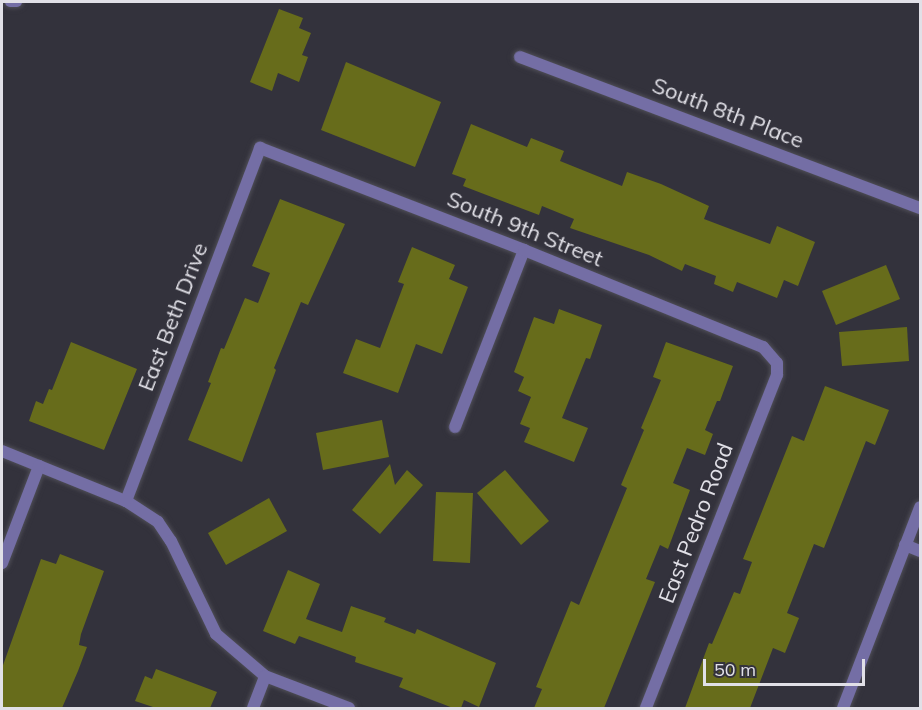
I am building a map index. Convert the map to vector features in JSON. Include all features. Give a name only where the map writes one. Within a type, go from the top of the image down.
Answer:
[{"type":"street","name":"South 8th Place","points":[[520,57],[921,208]]},
{"type":"street","name":"South 9th Street","points":[[260,148],[524,250],[763,348],[771,354]]},
{"type":"street","name":"East Beth Drive","points":[[126,501],[260,148]]},
{"type":"street","points":[[455,427],[524,250]]},
{"type":"street","name":"East Pedro Road","points":[[646,708],[777,375],[777,363],[771,354]]},
{"type":"street","points":[[2,451],[126,501],[158,522],[171,541],[216,634],[265,676],[349,708]]},
{"type":"street","points":[[2,563],[39,466]]},
{"type":"street","points":[[843,708],[921,507]]},
{"type":"street","points":[[905,545],[921,551]]},
{"type":"street","points":[[253,708],[265,676]]},
{"type":"lane","points":[[10,2],[17,2]]},
{"type":"building","points":[[279,9],[303,18],[299,28],[311,33],[302,55],[308,57],[299,82],[278,73],[272,91],[250,82]]},
{"type":"building","points":[[346,62],[441,102],[415,167],[321,130]]},
{"type":"building","points":[[471,124],[527,147],[531,138],[564,151],[560,161],[622,186],[627,172],[661,184],[709,206],[704,219],[770,244],[777,226],[815,242],[798,286],[784,280],[777,298],[737,282],[733,292],[714,284],[716,276],[685,264],[682,271],[649,255],[570,228],[574,219],[542,206],[539,215],[463,186],[466,179],[452,174]]},
{"type":"building","points":[[280,199],[345,224],[308,305],[301,302],[274,368],[276,370],[242,462],[188,440],[211,383],[208,382],[221,348],[224,349],[245,298],[258,303],[270,273],[252,266]]},
{"type":"building","points":[[412,247],[455,265],[449,279],[468,287],[442,354],[416,344],[398,393],[343,373],[356,339],[380,348],[404,284],[398,282]]},
{"type":"building","points":[[886,265],[900,299],[836,325],[822,291]]},
{"type":"building","points":[[559,309],[602,325],[590,359],[586,358],[562,418],[588,428],[574,462],[524,442],[530,428],[520,424],[531,397],[518,391],[524,377],[514,372],[534,317],[554,324]]},
{"type":"building","points":[[907,327],[909,361],[842,366],[839,332]]},
{"type":"building","points":[[71,342],[137,369],[104,450],[29,421],[36,401],[43,404],[49,389],[52,390]]},
{"type":"building","points":[[666,342],[733,366],[720,401],[717,401],[705,430],[713,434],[705,455],[687,448],[673,483],[690,490],[668,549],[660,545],[646,579],[655,582],[604,708],[534,708],[542,689],[536,687],[571,601],[579,605],[627,488],[621,485],[644,430],[641,428],[661,380],[653,377]]},
{"type":"building","points":[[825,386],[889,410],[875,445],[866,441],[824,548],[814,544],[787,613],[799,618],[785,653],[773,648],[750,708],[685,708],[709,643],[712,644],[734,592],[740,594],[752,562],[743,559],[792,436],[804,441]]},
{"type":"building","points":[[382,420],[389,457],[323,470],[316,433]]},
{"type":"building","points":[[390,464],[395,485],[407,470],[423,485],[380,534],[352,510]]},
{"type":"building","points":[[505,470],[549,521],[521,545],[477,493]]},
{"type":"building","points":[[436,492],[473,493],[470,563],[433,561]]},
{"type":"building","points":[[269,498],[287,531],[226,565],[208,533]]},
{"type":"building","points":[[60,554],[104,571],[81,634],[79,645],[87,647],[78,671],[62,708],[2,708],[2,668],[41,559],[56,564]]},
{"type":"building","points":[[288,570],[320,584],[306,619],[342,632],[351,606],[386,618],[384,622],[415,634],[417,629],[496,663],[479,707],[464,700],[461,708],[453,708],[399,687],[403,678],[355,662],[356,657],[299,636],[295,644],[263,631]]},
{"type":"building","points":[[156,669],[217,692],[210,708],[156,708],[135,701],[145,676],[152,679]]}]
